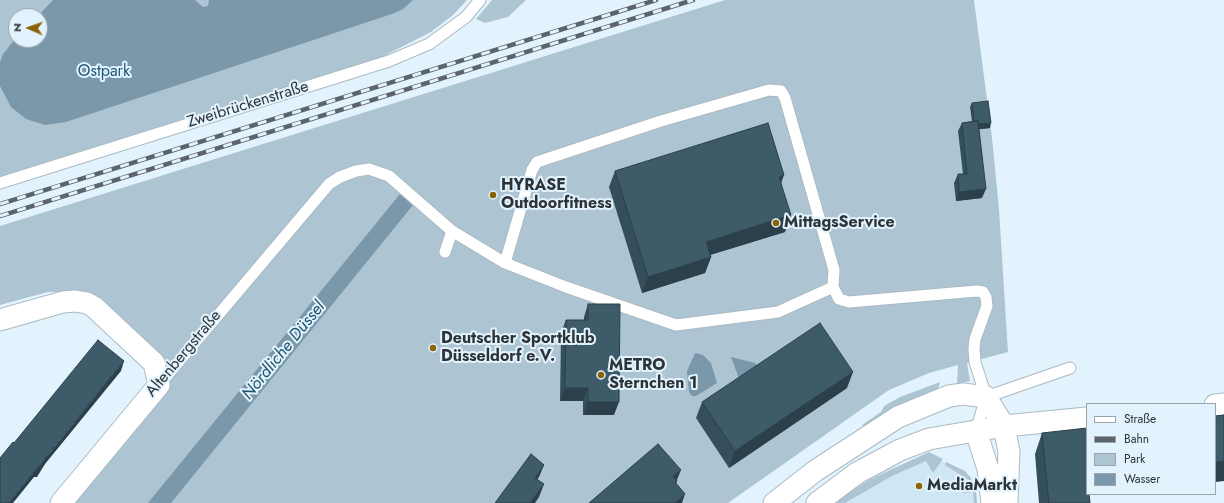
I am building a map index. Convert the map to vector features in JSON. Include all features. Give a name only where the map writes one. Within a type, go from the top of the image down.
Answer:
[{"type":"street","points":[[0,320],[63,302],[75,301],[87,304],[94,307],[154,363],[159,385]]},
{"type":"street","name":"Altenbergstraße","points":[[61,503],[159,385]]},
{"type":"street","points":[[774,503],[815,471],[898,417],[949,396],[963,394],[986,397],[1004,426],[1009,452],[1007,503]]},
{"type":"street","points":[[817,503],[857,473],[900,450],[929,439],[1004,426],[1086,418]]},
{"type":"street","points":[[976,431],[988,469],[992,503]]},
{"type":"lane","name":"Zweibrückenstraße","points":[[0,183],[390,61],[429,44],[466,17],[480,0]]},
{"type":"lane","points":[[505,263],[532,170],[537,162],[660,121],[776,89],[781,91],[785,98],[828,247],[834,270],[833,287],[838,299],[849,302],[977,291],[983,292],[986,297],[987,306],[974,349],[975,362],[986,397],[976,431]]},
{"type":"lane","name":"Altenbergstraße","points":[[159,385],[329,184],[340,177],[356,171],[368,169],[389,176],[452,231],[505,263],[676,325],[778,312],[833,287]]},
{"type":"lane","points":[[445,252],[452,231]]},
{"type":"lane","points":[[986,397],[1070,368]]},
{"type":"shaded area","name":"MediaMarkt","points":[[926,459],[940,460],[967,475],[974,491],[976,503],[822,503],[859,475]]},
{"type":"green space","name":"Ostpark","points":[[0,0],[467,0],[453,15],[431,32],[376,60],[0,179]]},
{"type":"green space","points":[[492,0],[526,0],[508,17],[485,23],[476,19]]},
{"type":"green space","points":[[725,0],[974,0],[992,138],[999,209],[1008,352],[967,363],[970,381],[957,384],[958,365],[929,373],[889,390],[728,503],[75,503],[162,396],[167,370],[158,352],[90,297],[67,292],[48,292],[0,305],[0,226]]},
{"type":"green space","points":[[940,382],[938,389],[902,405],[865,427],[862,425],[881,412],[884,406],[900,397]]},
{"type":"green space","points":[[929,452],[943,459],[933,473],[926,461],[892,476],[845,503],[832,503],[869,480]]},
{"type":"green space","points":[[946,462],[965,471],[971,478],[976,491],[977,503],[974,503],[973,492],[962,493],[970,481],[945,465]]},
{"type":"water","points":[[53,0],[195,0],[203,7],[208,6],[209,0],[413,0],[403,9],[392,14],[66,122],[45,125],[26,119],[11,107],[0,86],[0,62],[3,54],[8,48],[48,48],[48,8],[46,8]]},
{"type":"water","name":"Nördliche Düssel","points":[[400,194],[413,205],[171,503],[148,503]]},
{"type":"water","points":[[695,353],[703,355],[711,363],[717,383],[696,396],[692,396],[689,392],[687,371]]},
{"type":"water","points":[[731,357],[755,363],[760,370],[741,384]]},
{"type":"building","points":[[988,101],[991,123],[978,124],[978,121],[974,121],[972,103]]},
{"type":"building","points":[[978,121],[986,189],[959,192],[958,174],[967,174],[962,123]]},
{"type":"building","points":[[768,123],[784,175],[779,177],[791,215],[706,242],[711,257],[648,277],[615,171]]},
{"type":"building","points":[[588,304],[620,304],[619,402],[588,402],[588,388],[565,388],[566,320],[588,320]]},
{"type":"building","points":[[820,323],[853,372],[735,451],[702,402]]},
{"type":"building","points":[[98,340],[124,361],[48,454],[40,467],[38,467],[9,503],[0,503],[0,458]]},
{"type":"building","points":[[1224,415],[1224,461],[1216,462],[1216,416]]},
{"type":"building","points":[[1086,428],[1086,495],[1089,495],[1090,503],[1049,503],[1042,433]]},
{"type":"building","points":[[658,444],[681,470],[673,476],[677,481],[675,482],[685,494],[675,503],[589,503]]},
{"type":"building","points":[[531,454],[544,465],[535,478],[544,484],[530,503],[495,503]]},
{"type":"railway","points":[[0,204],[656,0]]},
{"type":"railway","points":[[0,216],[693,0]]},
{"type":"place","name":"HYRASE Outdoorfitness","points":[[493,195]]},
{"type":"place","name":"MittagsService","points":[[776,223]]},
{"type":"place","name":"Deutscher Sportklub Düsseldorf e.V.","points":[[433,348]]},
{"type":"place","name":"METRO Sternchen 1","points":[[601,375]]},
{"type":"place","name":"MediaMarkt","points":[[919,486]]}]
